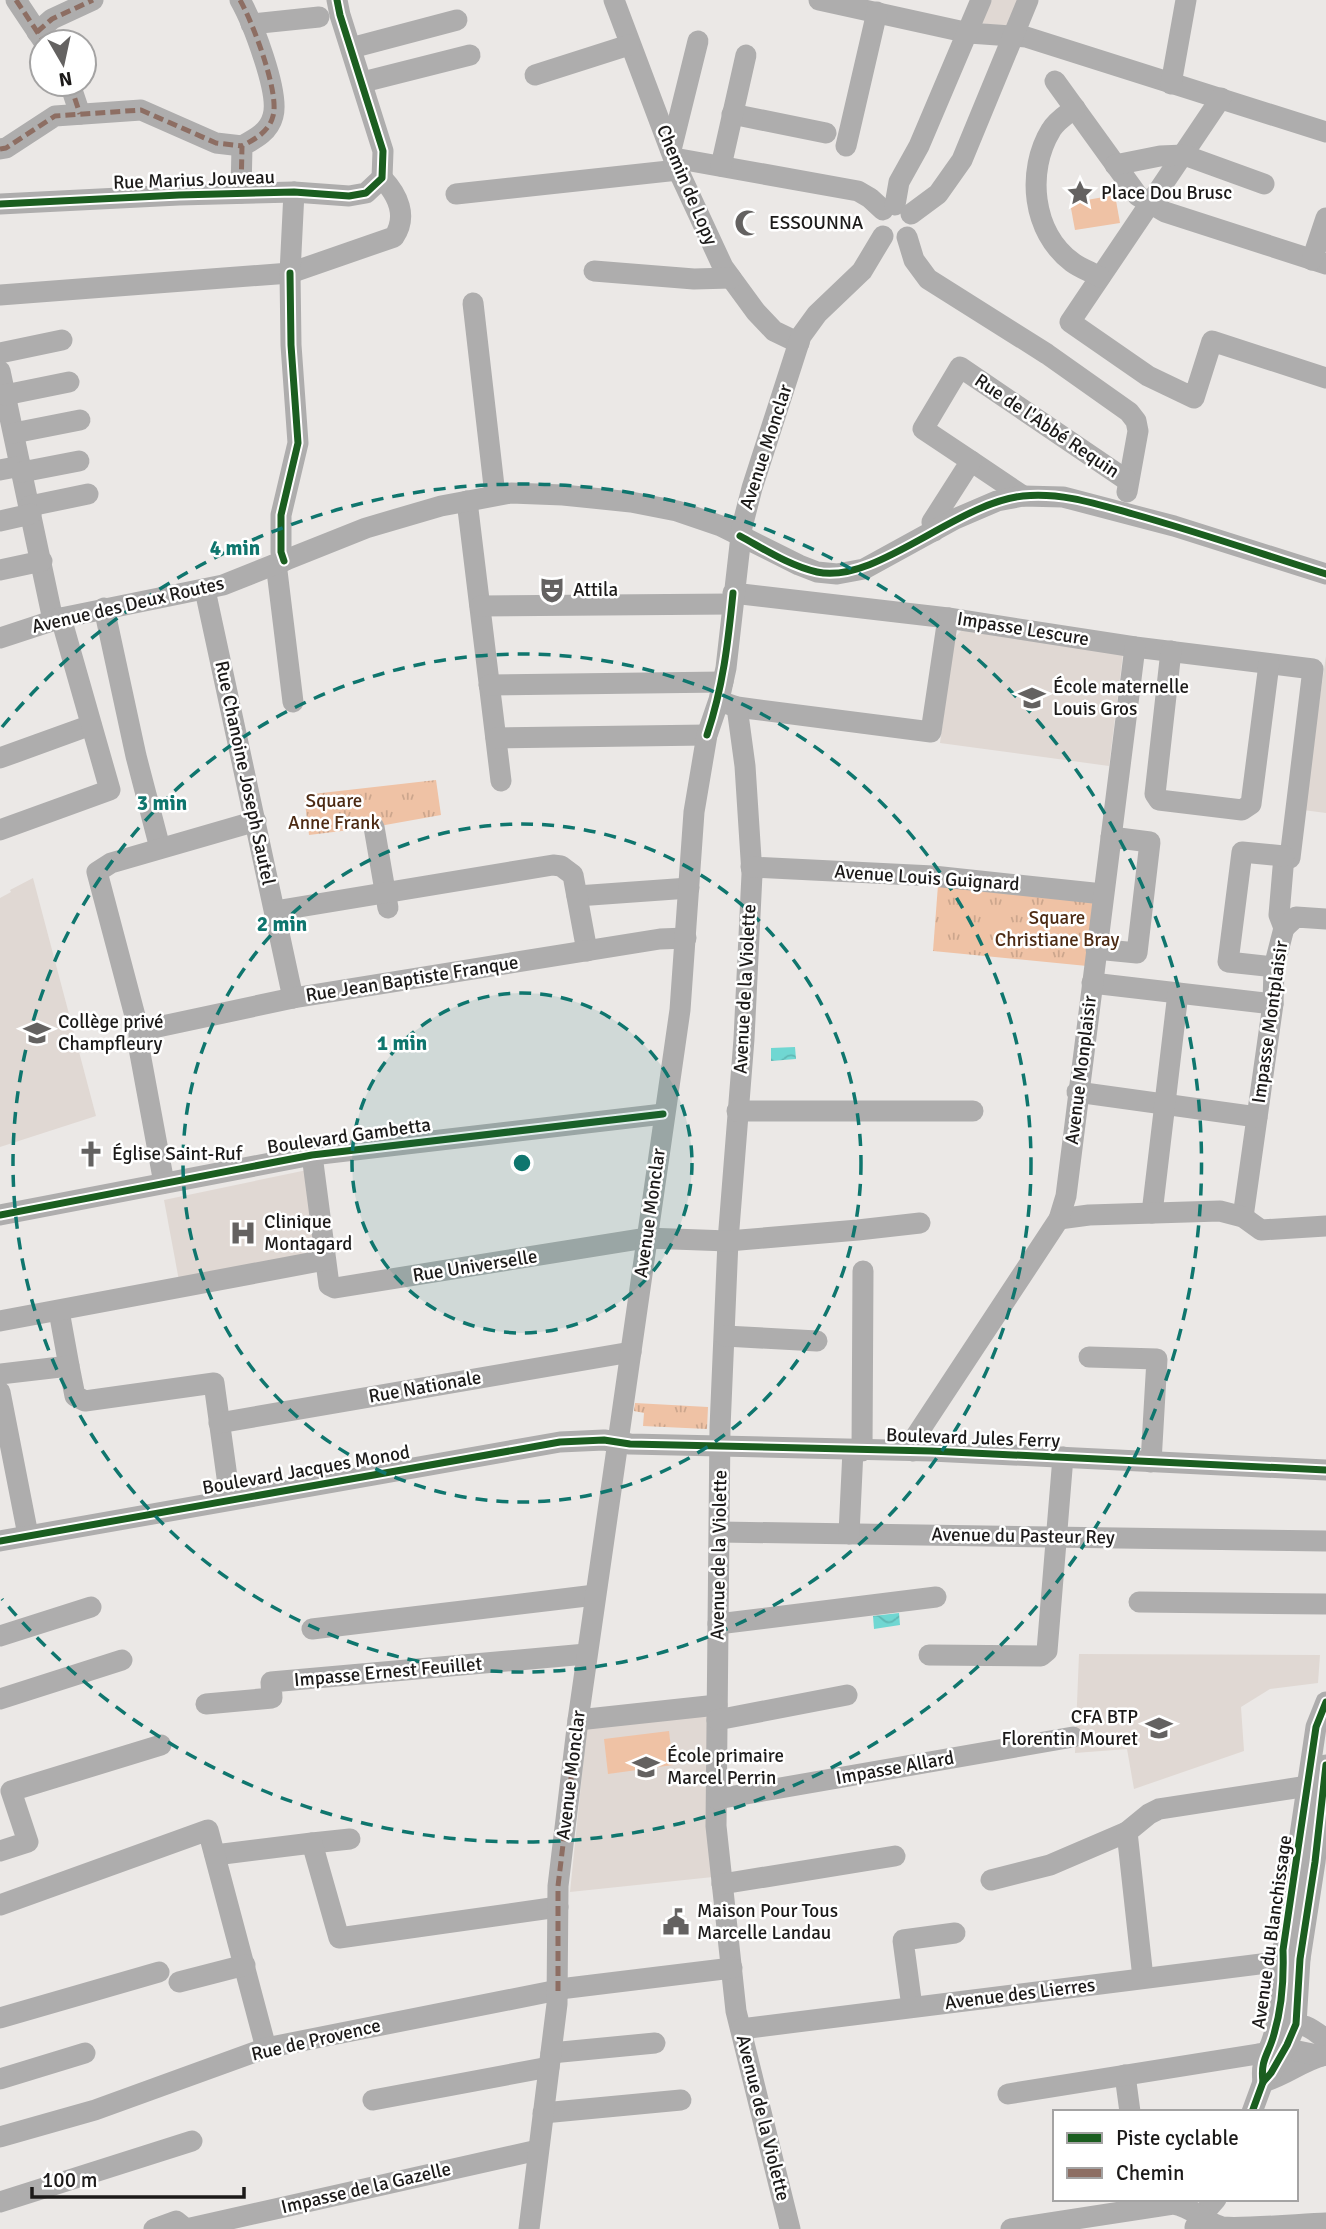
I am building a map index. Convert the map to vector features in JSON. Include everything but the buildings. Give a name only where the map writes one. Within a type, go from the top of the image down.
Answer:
[{"type":"street","points":[[16,0],[35,28]]},
{"type":"street","points":[[46,28],[52,19],[93,0]]},
{"type":"street","points":[[0,149],[6,148],[55,116],[141,110],[216,143],[243,146],[262,135],[274,116],[271,88],[264,57],[240,0]]},
{"type":"street","points":[[0,295],[290,273],[394,237],[401,226],[400,206],[391,187],[382,178],[383,151],[337,0]]},
{"type":"street","points":[[896,210],[900,182],[919,146],[981,0]]},
{"type":"street","points":[[456,194],[674,159],[858,191],[896,210],[913,227],[906,237],[898,241],[883,236],[878,228],[878,218],[896,210],[938,194],[962,160],[1028,0]]},
{"type":"street","points":[[1171,84],[1186,0]]},
{"type":"street","name":"Chemin de Lopy","points":[[617,1],[629,45],[674,159],[723,267],[756,312],[774,331],[799,344]]},
{"type":"street","points":[[828,1],[969,33],[1014,35],[1326,132]]},
{"type":"street","points":[[846,146],[877,12]]},
{"type":"street","points":[[251,24],[319,17]]},
{"type":"street","points":[[351,48],[457,20]]},
{"type":"street","points":[[674,159],[698,41]]},
{"type":"street","points":[[534,75],[629,45]]},
{"type":"street","points":[[363,82],[470,55]]},
{"type":"street","points":[[721,166],[746,55]]},
{"type":"street","points":[[1055,81],[1138,196],[1165,212],[1319,262],[1326,218]]},
{"type":"street","points":[[75,98],[80,114]]},
{"type":"street","points":[[1221,98],[1070,322],[1148,376],[1194,398],[1212,341],[1326,379]]},
{"type":"street","points":[[1075,108],[1052,128],[1043,145],[1035,181],[1036,199],[1048,234],[1060,249],[1072,262],[1100,277]]},
{"type":"street","points":[[733,114],[826,133]]},
{"type":"street","points":[[241,193],[243,146]]},
{"type":"street","points":[[1115,165],[1160,156],[1184,155],[1264,184]]},
{"type":"street","name":"Rue Marius Jouveau","points":[[0,204],[241,193],[295,192],[349,196],[366,193],[382,178]]},
{"type":"street","points":[[293,702],[277,571],[281,552],[281,515],[298,443],[290,345],[290,273],[295,192]]},
{"type":"street","name":"Avenue Monclar","points":[[529,2229],[558,1991],[558,1907],[586,1654],[680,1010],[694,812],[708,734],[726,696],[740,536],[752,488],[807,326],[862,271],[883,236]]},
{"type":"street","name":"Rue de l'Abbé Requin","points":[[906,237],[914,260],[928,279],[1047,354],[1129,412],[1136,421],[1138,431],[1128,481],[960,367],[923,429],[971,461]]},
{"type":"street","points":[[594,271],[694,279],[731,278]]},
{"type":"street","points":[[473,303],[495,495]]},
{"type":"street","points":[[0,353],[62,340]]},
{"type":"street","points":[[0,371],[14,469],[31,510],[57,619],[110,790],[0,830]]},
{"type":"street","points":[[7,415],[69,382]]},
{"type":"street","points":[[7,415],[80,420]]},
{"type":"street","points":[[14,469],[79,461]]},
{"type":"street","points":[[934,531],[932,522],[971,461],[1023,496]]},
{"type":"street","points":[[1124,512],[1128,481]]},
{"type":"street","name":"Avenue des Deux Routes","points":[[0,638],[57,619],[223,585],[366,528],[495,495],[530,493],[631,502],[688,514],[721,526],[799,565],[817,572],[837,574],[864,569],[976,509],[1023,496],[1063,497],[1174,526],[1326,575]]},
{"type":"street","points":[[0,522],[88,494]]},
{"type":"street","points":[[467,501],[501,781]]},
{"type":"street","points":[[0,570],[42,561]]},
{"type":"street","name":"Rue Chanoine Joseph Sautel","points":[[205,590],[257,821],[293,998]]},
{"type":"street","name":"Impasse Lescure","points":[[480,606],[733,599],[948,618],[1135,647],[1313,669]]},
{"type":"street","points":[[104,608],[136,756],[160,848]]},
{"type":"street","points":[[489,685],[726,696],[930,732],[948,618]]},
{"type":"street","name":"Avenue Monplaisir","points":[[913,1451],[916,1436],[1059,1219],[1066,1196],[1135,647]]},
{"type":"street","points":[[1171,651],[1155,794],[1159,800],[1242,810],[1251,804],[1269,664]]},
{"type":"street","name":"Impasse Montplaisir","points":[[1243,1217],[1273,1004],[1274,967],[1283,928],[1279,915],[1284,856],[1290,858],[1313,669]]},
{"type":"street","name":"Avenue de la Violette","points":[[726,696],[745,766],[751,867],[744,1039],[728,1241],[720,1447],[717,1837],[736,2011],[790,2229]]},
{"type":"street","points":[[0,758],[91,725]]},
{"type":"street","points":[[496,738],[708,734]]},
{"type":"street","points":[[164,1183],[139,1048],[139,1031],[97,872],[111,863],[257,821]]},
{"type":"street","points":[[374,827],[387,900]]},
{"type":"street","points":[[1096,949],[1137,953],[1150,842],[1111,836]]},
{"type":"street","points":[[1274,967],[1228,962],[1242,852],[1284,856]]},
{"type":"street","points":[[275,911],[387,900],[554,865],[573,874],[577,896],[579,953]]},
{"type":"street","name":"Avenue Louis Guignard","points":[[751,867],[933,876],[1103,894]]},
{"type":"street","points":[[577,896],[689,888]]},
{"type":"street","points":[[1283,928],[1296,917],[1326,919]]},
{"type":"street","name":"Rue Jean Baptiste Franque","points":[[139,1031],[293,998],[660,939],[686,938]]},
{"type":"street","points":[[1092,983],[1273,1004]]},
{"type":"street","points":[[1152,1213],[1178,993]]},
{"type":"street","points":[[1077,1092],[1257,1117]]},
{"type":"street","points":[[737,1111],[973,1111]]},
{"type":"street","name":"Boulevard Gambetta","points":[[0,1215],[312,1155],[663,1114]]},
{"type":"street","name":"Rue Universelle","points":[[312,1155],[329,1285],[335,1288],[646,1238]]},
{"type":"street","points":[[1059,1219],[1220,1211],[1243,1217],[1261,1230],[1326,1226]]},
{"type":"street","points":[[646,1238],[728,1241],[920,1223]]},
{"type":"street","points":[[0,1321],[325,1260]]},
{"type":"street","points":[[849,1534],[857,1450],[863,1271]]},
{"type":"street","points":[[60,1311],[75,1396],[85,1401],[214,1383],[230,1499]]},
{"type":"street","points":[[725,1336],[817,1340]]},
{"type":"street","name":"Rue Nationale","points":[[219,1423],[631,1352]]},
{"type":"street","points":[[1089,1357],[1157,1359],[1151,1462]]},
{"type":"street","points":[[0,1374],[69,1366]]},
{"type":"street","points":[[0,1392],[28,1535]]},
{"type":"street","name":"Boulevard Jules Ferry","points":[[618,1441],[720,1447],[1063,1457],[1326,1470]]},
{"type":"street","name":"Boulevard Jacques Monod","points":[[0,1541],[560,1442],[618,1441]]},
{"type":"street","points":[[929,1655],[1041,1656],[1047,1651],[1063,1457]]},
{"type":"street","name":"Avenue du Pasteur Rey","points":[[720,1532],[1326,1541]]},
{"type":"street","points":[[312,1629],[595,1595]]},
{"type":"street","points":[[718,1624],[936,1597]]},
{"type":"street","points":[[1139,1602],[1326,1604]]},
{"type":"street","points":[[0,1636],[91,1607]]},
{"type":"street","name":"Impasse Ernest Feuillet","points":[[206,1704],[272,1698],[271,1682],[586,1654]]},
{"type":"street","points":[[0,1699],[122,1660]]},
{"type":"street","points":[[578,1720],[717,1712],[847,1695]]},
{"type":"street","name":"Avenue du Blanchissage","points":[[1296,2024],[1292,1960],[1294,1873],[1316,1727],[1326,1702]]},
{"type":"street","name":"Impasse Allard","points":[[717,1799],[1073,1737]]},
{"type":"street","points":[[0,1851],[28,1842],[11,1791],[161,1745]]},
{"type":"street","name":"Avenue du Blanchissage","points":[[1253,2110],[1263,2082],[1261,2066],[1274,2047],[1281,2004],[1315,1862],[1326,1765]]},
{"type":"street","points":[[991,1881],[1050,1865],[1127,1832],[1159,1809],[1308,1786]]},
{"type":"street","points":[[0,1905],[208,1830],[266,2048]]},
{"type":"street","points":[[1127,1832],[1143,1978]]},
{"type":"street","points":[[215,1854],[350,1839]]},
{"type":"street","points":[[312,1843],[339,1938],[558,1907]]},
{"type":"street","points":[[722,1884],[895,1856]]},
{"type":"street","points":[[912,2007],[903,1940],[955,1933]]},
{"type":"street","name":"Avenue des Lierres","points":[[741,2029],[1292,1960]]},
{"type":"street","points":[[178,1982],[244,1965]]},
{"type":"street","name":"Rue de Provence","points":[[0,2137],[95,2110],[266,2048],[558,1991],[732,1968]]},
{"type":"street","points":[[0,2018],[159,1972]]},
{"type":"street","points":[[1274,2047],[1296,2024],[1304,2025],[1325,2050]]},
{"type":"street","points":[[373,2100],[550,2060],[655,2043]]},
{"type":"street","points":[[1008,2094],[1274,2047],[1325,2050]]},
{"type":"street","points":[[1263,2082],[1277,2078],[1325,2050]]},
{"type":"street","points":[[0,2079],[85,2053]]},
{"type":"street","points":[[1125,2075],[1130,2110]]},
{"type":"street","points":[[543,2113],[681,2099]]},
{"type":"street","points":[[0,2202],[192,2141]]},
{"type":"street","name":"Impasse de la Gazelle","points":[[154,2229],[176,2221],[186,2229],[538,2150]]},
{"type":"street","points":[[1198,2223],[1214,2201]]},
{"type":"street","points":[[1011,2229],[1144,2204],[1184,2205],[1198,2223],[1235,2229],[1326,2223]]},
{"type":"shaded area","points":[[990,0],[1021,0],[1010,27],[980,23]]},
{"type":"shaded area","name":"École maternelle Louis Gros","points":[[962,630],[1123,654],[1109,766],[940,743],[954,638]]},
{"type":"shaded area","points":[[1326,656],[1326,813],[1303,810]]},
{"type":"shaded area","name":"Collège privé Champfleury","points":[[33,878],[96,1116],[0,1147],[0,898]]},
{"type":"shaded area","name":"Clinique Montagard","points":[[307,1170],[320,1255],[180,1286],[164,1200]]},
{"type":"shaded area","name":"CFA BTP Florentin Mouret","points":[[1079,1654],[1320,1655],[1318,1683],[1270,1689],[1241,1707],[1244,1751],[1134,1789],[1127,1749],[1075,1753]]},
{"type":"shaded area","name":"École primaire Marcel Perrin","points":[[709,1712],[713,1877],[570,1892],[587,1726]]},
{"type":"green space","points":[[1115,195],[1120,223],[1075,230],[1070,203]]},
{"type":"green space","name":"Square Anne Frank","points":[[436,780],[441,815],[309,835],[304,795]]},
{"type":"green space","name":"Square Christiane Bray","points":[[938,885],[1093,899],[1087,966],[933,951]]},
{"type":"green space","points":[[635,1403],[708,1407],[707,1429],[643,1426],[644,1413],[634,1411]]},
{"type":"green space","points":[[669,1731],[673,1765],[608,1774],[604,1739]]},
{"type":"water","points":[[795,1047],[796,1059],[771,1061],[771,1048]]},
{"type":"water","points":[[899,1613],[900,1625],[874,1629],[873,1616]]},
{"type":"marked path","points":[[16,0],[35,28]]},
{"type":"marked path","points":[[42,28],[52,19],[93,0]]},
{"type":"marked path","points":[[240,0],[264,57],[274,105],[268,126],[252,141],[242,146],[241,193]]},
{"type":"marked path","points":[[75,98],[80,114]]},
{"type":"marked path","points":[[0,149],[6,148],[55,116],[141,110],[216,143],[242,146]]},
{"type":"marked path","points":[[558,1991],[558,1886],[578,1720]]},
{"type":"cycle path","points":[[0,204],[179,195],[294,192],[349,196],[366,193],[382,178],[383,151],[337,0]]},
{"type":"cycle path","points":[[284,561],[281,552],[281,515],[298,443],[291,345],[290,273]]},
{"type":"cycle path","points":[[740,536],[797,566],[817,572],[840,573],[890,556],[997,502],[1037,495],[1092,503],[1326,574]]},
{"type":"cycle path","points":[[707,735],[721,682],[733,593]]},
{"type":"cycle path","points":[[0,1215],[312,1155],[663,1114]]},
{"type":"cycle path","points":[[0,1541],[560,1442],[604,1440],[630,1444],[931,1451],[1326,1470]]},
{"type":"cycle path","points":[[1263,2082],[1264,2062],[1281,2003],[1283,1950],[1316,1727],[1326,1702]]},
{"type":"cycle path","points":[[1253,2110],[1263,2082],[1287,2045],[1296,2024],[1300,1959],[1326,1765]]},
{"type":"place","name":"Place Dou Brusc","points":[[1080,193]]},
{"type":"place","name":"ESSOUNNA","points":[[748,223]]},
{"type":"place","name":"Attila","points":[[552,590]]},
{"type":"place","name":"École maternelle Louis Gros","points":[[1032,698]]},
{"type":"place","name":"Collège privé Champfleury","points":[[37,1033]]},
{"type":"place","name":"Église Saint-Ruf","points":[[91,1154]]},
{"type":"place","name":"Clinique Montagard","points":[[243,1233]]},
{"type":"place","name":"CFA BTP Florentin Mouret","points":[[1159,1728]]},
{"type":"place","name":"École primaire Marcel Perrin","points":[[646,1767]]},
{"type":"place","name":"Maison Pour Tous Marcelle Landau","points":[[676,1922]]}]
